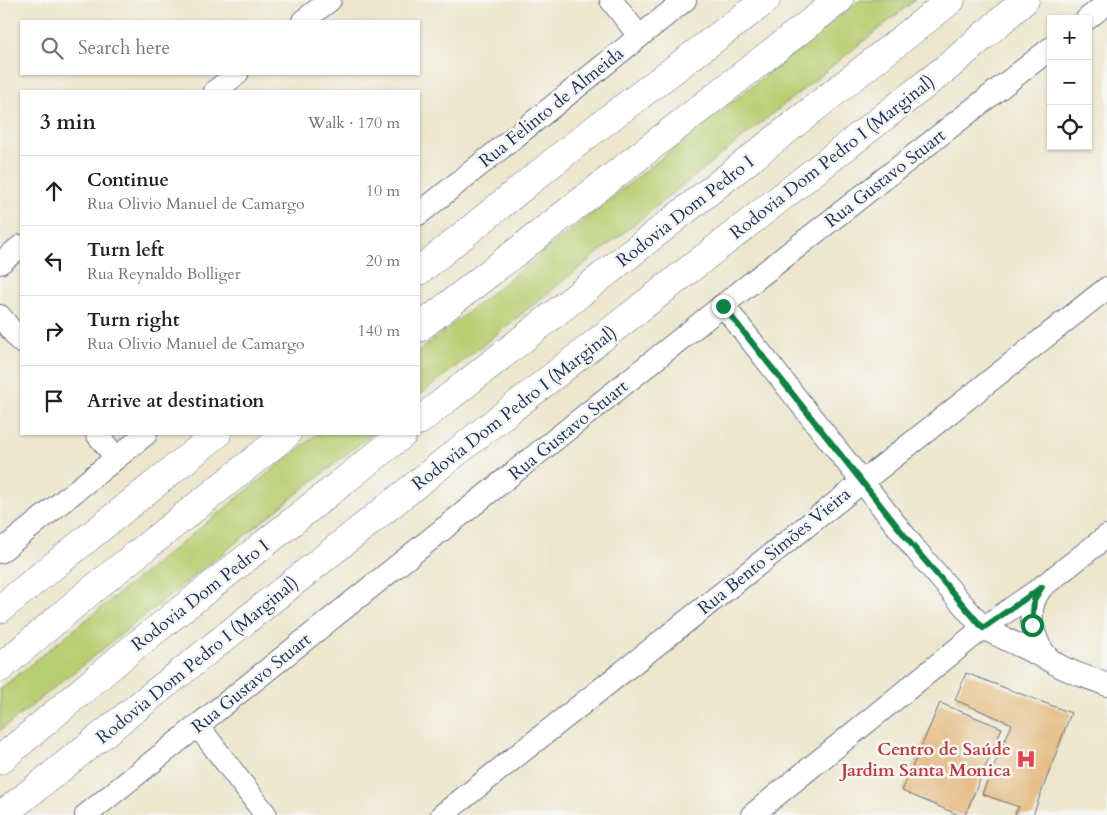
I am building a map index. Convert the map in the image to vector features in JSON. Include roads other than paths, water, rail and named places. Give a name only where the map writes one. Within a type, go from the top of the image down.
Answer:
[{"type":"highway","points":[[420,270],[582,139],[766,0]]},
{"type":"highway","points":[[420,327],[839,0]]},
{"type":"highway","name":"Rodovia Dom Pedro I","points":[[420,420],[951,0]]},
{"type":"highway","name":"Rodovia Dom Pedro I (Marginal)","points":[[2,815],[474,438],[950,65],[1025,0]]},
{"type":"highway","points":[[0,609],[216,435]]},
{"type":"highway","points":[[0,668],[87,594],[285,435]]},
{"type":"highway","name":"Rodovia Dom Pedro I","points":[[0,760],[129,651],[402,435]]},
{"type":"street","points":[[304,20],[330,0]]},
{"type":"street","points":[[611,0],[639,36]]},
{"type":"street","name":"Rua Felinto de Almeida","points":[[420,213],[685,0]]},
{"type":"street","points":[[1092,15],[1107,3]]},
{"type":"street","name":"Rua Gustavo Stuart","points":[[86,815],[723,306],[1047,51]]},
{"type":"street","points":[[216,90],[236,75]]},
{"type":"street","points":[[0,262],[20,247]]},
{"type":"street","name":"Rua Bento Simões Vieira","points":[[442,815],[861,481],[1107,288]]},
{"type":"street","points":[[723,306],[916,550],[983,628],[1055,663],[1107,685]]},
{"type":"street","points":[[0,316],[20,341]]},
{"type":"street","points":[[97,435],[116,458]]},
{"type":"street","points":[[0,552],[145,435]]},
{"type":"street","points":[[752,815],[983,628],[1042,587],[1107,536]]},
{"type":"street","points":[[1042,587],[1034,600],[1032,625],[1044,651],[1055,663]]},
{"type":"street","points":[[198,726],[266,815]]},
{"type":"place","name":"Centro de Saúde Jardim Santa Monica","points":[[1026,759]]}]
